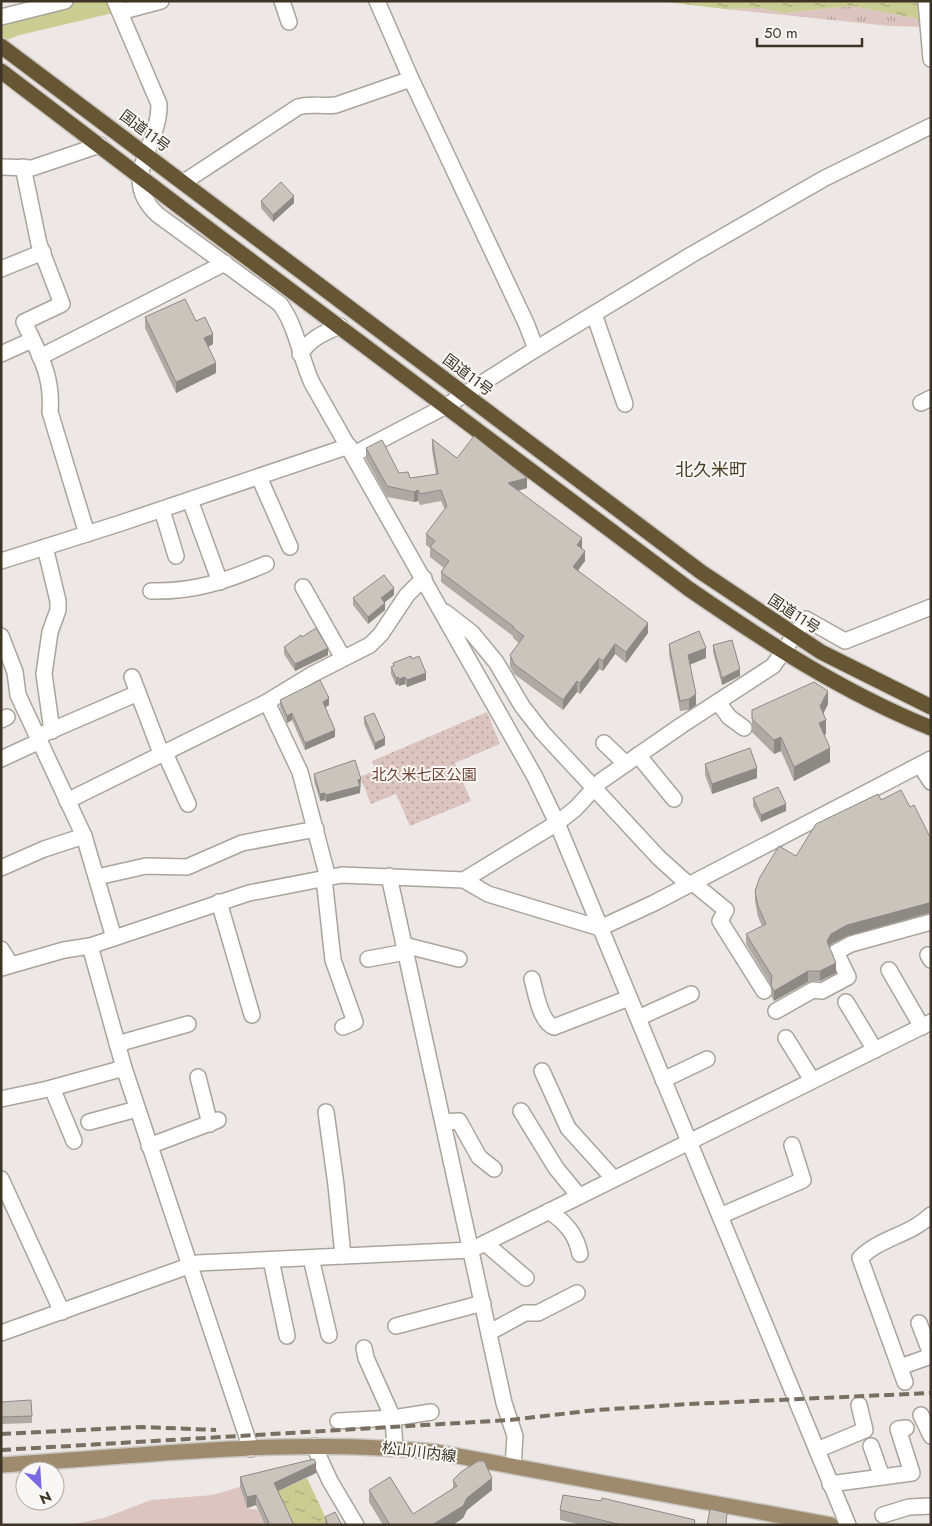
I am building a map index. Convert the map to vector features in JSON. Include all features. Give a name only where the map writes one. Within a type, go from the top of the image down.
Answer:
[{"type":"highway","name":"国道11号","points":[[1,46],[701,572],[796,636],[885,686],[931,707]]},
{"type":"highway","points":[[1,71],[690,589],[784,652],[851,691],[931,728]]},
{"type":"main road","name":"松山川内線","points":[[1,1465],[314,1446],[395,1448],[436,1452],[513,1466],[784,1520],[831,1525]]},
{"type":"street","points":[[1,17],[65,1]]},
{"type":"street","points":[[161,1],[118,7],[159,104],[159,117],[140,176],[142,196],[147,205],[280,304],[292,322],[300,354],[312,383],[352,450],[535,777],[557,823],[848,1525]]},
{"type":"street","points":[[282,1],[289,22]]},
{"type":"street","points":[[378,1],[410,79],[526,323],[536,349]]},
{"type":"street","points":[[926,1],[931,59]]},
{"type":"street","points":[[184,182],[298,107],[307,104],[326,107],[336,105],[410,79]]},
{"type":"street","points":[[1,561],[259,477],[352,450],[446,406],[691,255],[825,178],[931,126]]},
{"type":"street","points":[[1,167],[32,168],[100,145]]},
{"type":"street","points":[[23,167],[43,252],[62,304],[24,322],[49,376],[52,394],[50,412],[87,534]]},
{"type":"street","points":[[1,270],[43,252]]},
{"type":"street","points":[[40,357],[225,263]]},
{"type":"street","points":[[594,314],[625,404]]},
{"type":"street","points":[[300,354],[308,342],[320,334],[340,326]]},
{"type":"street","points":[[1,354],[32,340]]},
{"type":"street","points":[[259,477],[290,547]]},
{"type":"street","points":[[190,500],[220,582]]},
{"type":"street","points":[[162,510],[176,556]]},
{"type":"street","points":[[45,547],[58,600],[58,610],[50,632],[44,674],[52,730]]},
{"type":"street","points":[[151,591],[178,592],[220,582],[266,564]]},
{"type":"street","points":[[66,801],[267,702],[343,658],[370,645],[381,634],[407,595],[424,578]]},
{"type":"street","points":[[303,587],[343,658]]},
{"type":"street","points":[[464,880],[557,823],[575,809],[594,789],[638,755],[773,666],[796,636],[806,619],[845,641],[931,607]]},
{"type":"street","points":[[440,608],[472,633],[496,662],[522,706],[543,733],[659,858],[726,910],[720,922],[764,991]]},
{"type":"street","points":[[1,636],[15,672],[18,695],[84,836],[114,938]]},
{"type":"street","points":[[132,677],[163,752],[188,804]]},
{"type":"street","points":[[1,759],[52,730],[138,693]]},
{"type":"street","points":[[267,702],[300,772],[316,829],[326,878],[327,961],[355,1022],[344,1027]]},
{"type":"street","points":[[718,702],[729,717],[744,728]]},
{"type":"street","points":[[604,743],[626,764]]},
{"type":"street","points":[[638,755],[674,799]]},
{"type":"street","points":[[1,949],[6,966],[64,950],[90,946],[249,893],[342,875],[464,880],[488,894],[600,928],[691,884],[926,762],[931,782]]},
{"type":"street","points":[[97,877],[146,866],[187,867],[242,843],[316,829]]},
{"type":"street","points":[[1,868],[44,849],[84,836]]},
{"type":"street","points":[[389,876],[504,1403],[515,1436],[513,1466]]},
{"type":"street","points":[[219,902],[252,1015]]},
{"type":"street","points":[[776,1011],[813,990],[822,991],[848,977],[836,952],[852,944],[931,922]]},
{"type":"street","points":[[90,946],[137,1109],[251,1449]]},
{"type":"street","points":[[368,959],[405,948],[459,959]]},
{"type":"street","points":[[1,1333],[188,1265],[471,1250],[688,1141],[926,1025],[889,970]]},
{"type":"street","points":[[532,979],[548,1025],[554,1027],[629,998]]},
{"type":"street","points":[[638,1018],[691,994]]},
{"type":"street","points":[[846,1002],[875,1050]]},
{"type":"street","points":[[117,1044],[188,1024]]},
{"type":"street","points":[[786,1038],[812,1080]]},
{"type":"street","points":[[663,1080],[707,1059]]},
{"type":"street","points":[[1,1099],[52,1088],[124,1068]]},
{"type":"street","points":[[542,1071],[568,1128],[614,1178]]},
{"type":"street","points":[[149,1146],[214,1122],[198,1077]]},
{"type":"street","points":[[52,1088],[74,1141]]},
{"type":"street","points":[[89,1122],[137,1109]]},
{"type":"street","points":[[522,1111],[556,1168],[579,1196]]},
{"type":"street","points":[[326,1112],[343,1256]]},
{"type":"street","points":[[443,1122],[459,1121],[479,1157],[494,1169]]},
{"type":"street","points":[[720,1216],[803,1180],[792,1145]]},
{"type":"street","points":[[1,1178],[62,1312]]},
{"type":"street","points":[[549,1210],[571,1230],[578,1242],[580,1254]]},
{"type":"street","points":[[919,1323],[931,1355],[902,1374],[860,1258],[870,1248],[882,1241],[908,1232],[931,1215]]},
{"type":"street","points":[[485,1243],[526,1278]]},
{"type":"street","points":[[312,1258],[329,1335]]},
{"type":"street","points":[[271,1260],[287,1336]]},
{"type":"street","points":[[490,1332],[525,1313],[538,1313],[577,1293]]},
{"type":"street","points":[[396,1326],[483,1303]]},
{"type":"street","points":[[364,1348],[366,1358],[393,1418],[395,1448]]},
{"type":"street","points":[[817,1450],[865,1430],[859,1405]]},
{"type":"street","points":[[338,1420],[393,1418],[431,1412]]},
{"type":"street","points":[[921,1415],[931,1436]]},
{"type":"street","points":[[830,1484],[912,1473],[898,1429],[906,1428]]},
{"type":"street","points":[[314,1446],[330,1481],[356,1525]]},
{"type":"street","points":[[871,1446],[882,1477]]},
{"type":"street","points":[[883,1515],[909,1508],[931,1506]]},
{"type":"green space","points":[[852,6],[914,18],[931,25],[931,27],[890,26],[725,9],[762,8],[784,13]]},
{"type":"green space","name":"北久米七区公園","points":[[487,712],[500,744],[455,763],[471,801],[410,826],[396,794],[371,804],[360,777],[376,770],[372,761]]},
{"type":"green space","points":[[240,1487],[247,1508],[258,1510],[265,1525],[69,1525],[104,1518],[151,1500],[212,1495]]},
{"type":"water","points":[[658,1],[931,1],[931,25],[914,18],[852,6],[784,13],[762,8],[725,9]]},
{"type":"water","points":[[307,1478],[329,1525],[289,1525],[274,1493]]},
{"type":"building","points":[[281,182],[294,196],[273,215],[261,201]]},
{"type":"building","points":[[185,299],[196,321],[205,317],[213,334],[204,338],[216,363],[176,382],[145,317]]},
{"type":"building","points":[[474,436],[527,478],[508,483],[582,538],[577,545],[585,551],[573,567],[648,623],[626,652],[615,644],[603,661],[599,658],[580,683],[577,681],[563,700],[514,664],[510,655],[524,636],[441,572],[449,561],[430,547],[435,541],[426,534],[447,506],[441,490],[420,494],[418,490],[414,492],[387,486],[366,448],[382,440],[399,473],[408,472],[410,478],[438,474],[432,439],[457,458]]},
{"type":"building","points":[[384,575],[394,588],[381,598],[385,603],[368,617],[353,598]]},
{"type":"building","points":[[316,628],[328,648],[295,664],[284,647],[301,635],[302,637]]},
{"type":"building","points":[[699,631],[706,648],[688,655],[696,694],[689,699],[680,701],[669,644]]},
{"type":"building","points":[[732,640],[740,669],[722,678],[713,645]]},
{"type":"building","points":[[411,656],[412,659],[419,656],[426,673],[407,680],[405,677],[396,678],[391,667],[394,666],[393,663]]},
{"type":"building","points":[[320,680],[329,698],[323,702],[335,730],[305,743],[292,713],[287,716],[280,700]]},
{"type":"building","points":[[814,682],[828,691],[820,706],[826,720],[819,723],[830,748],[794,767],[781,737],[774,740],[752,719],[752,710]]},
{"type":"building","points":[[374,713],[385,738],[375,743],[364,717]]},
{"type":"building","points":[[750,748],[757,768],[712,784],[705,764]]},
{"type":"building","points":[[355,760],[361,779],[358,780],[360,786],[326,795],[325,793],[320,794],[314,774]]},
{"type":"building","points":[[778,787],[786,804],[761,815],[753,798]]},
{"type":"building","points":[[901,790],[910,807],[914,805],[931,839],[931,903],[847,925],[831,934],[827,941],[836,963],[820,971],[808,971],[774,991],[771,986],[772,976],[746,934],[766,924],[758,906],[755,891],[760,877],[779,846],[796,856],[816,824],[878,794],[881,800]]},
{"type":"building","points":[[31,1400],[32,1416],[1,1417],[1,1402]]},
{"type":"building","points":[[314,1459],[316,1463],[274,1483],[294,1525],[270,1525],[256,1495],[247,1497],[240,1477]]},
{"type":"building","points":[[478,1461],[484,1461],[492,1478],[467,1498],[463,1506],[432,1525],[390,1525],[369,1490],[390,1477],[413,1514],[457,1486],[453,1480],[461,1472]]},
{"type":"building","points":[[563,1495],[601,1501],[602,1498],[695,1520],[694,1525],[622,1525],[560,1510]]},
{"type":"building","points":[[710,1509],[727,1513],[726,1525],[707,1525]]},
{"type":"building","points":[[335,1512],[342,1525],[328,1525],[325,1517]]},
{"type":"waterway","points":[[1,29],[16,23],[109,1]]},
{"type":"railway","points":[[1,1450],[510,1420],[596,1410],[690,1404],[931,1393]]},
{"type":"railway","points":[[1,1434],[142,1427],[216,1430]]},
{"type":"district","name":"北久米町","points":[[711,470]]}]
